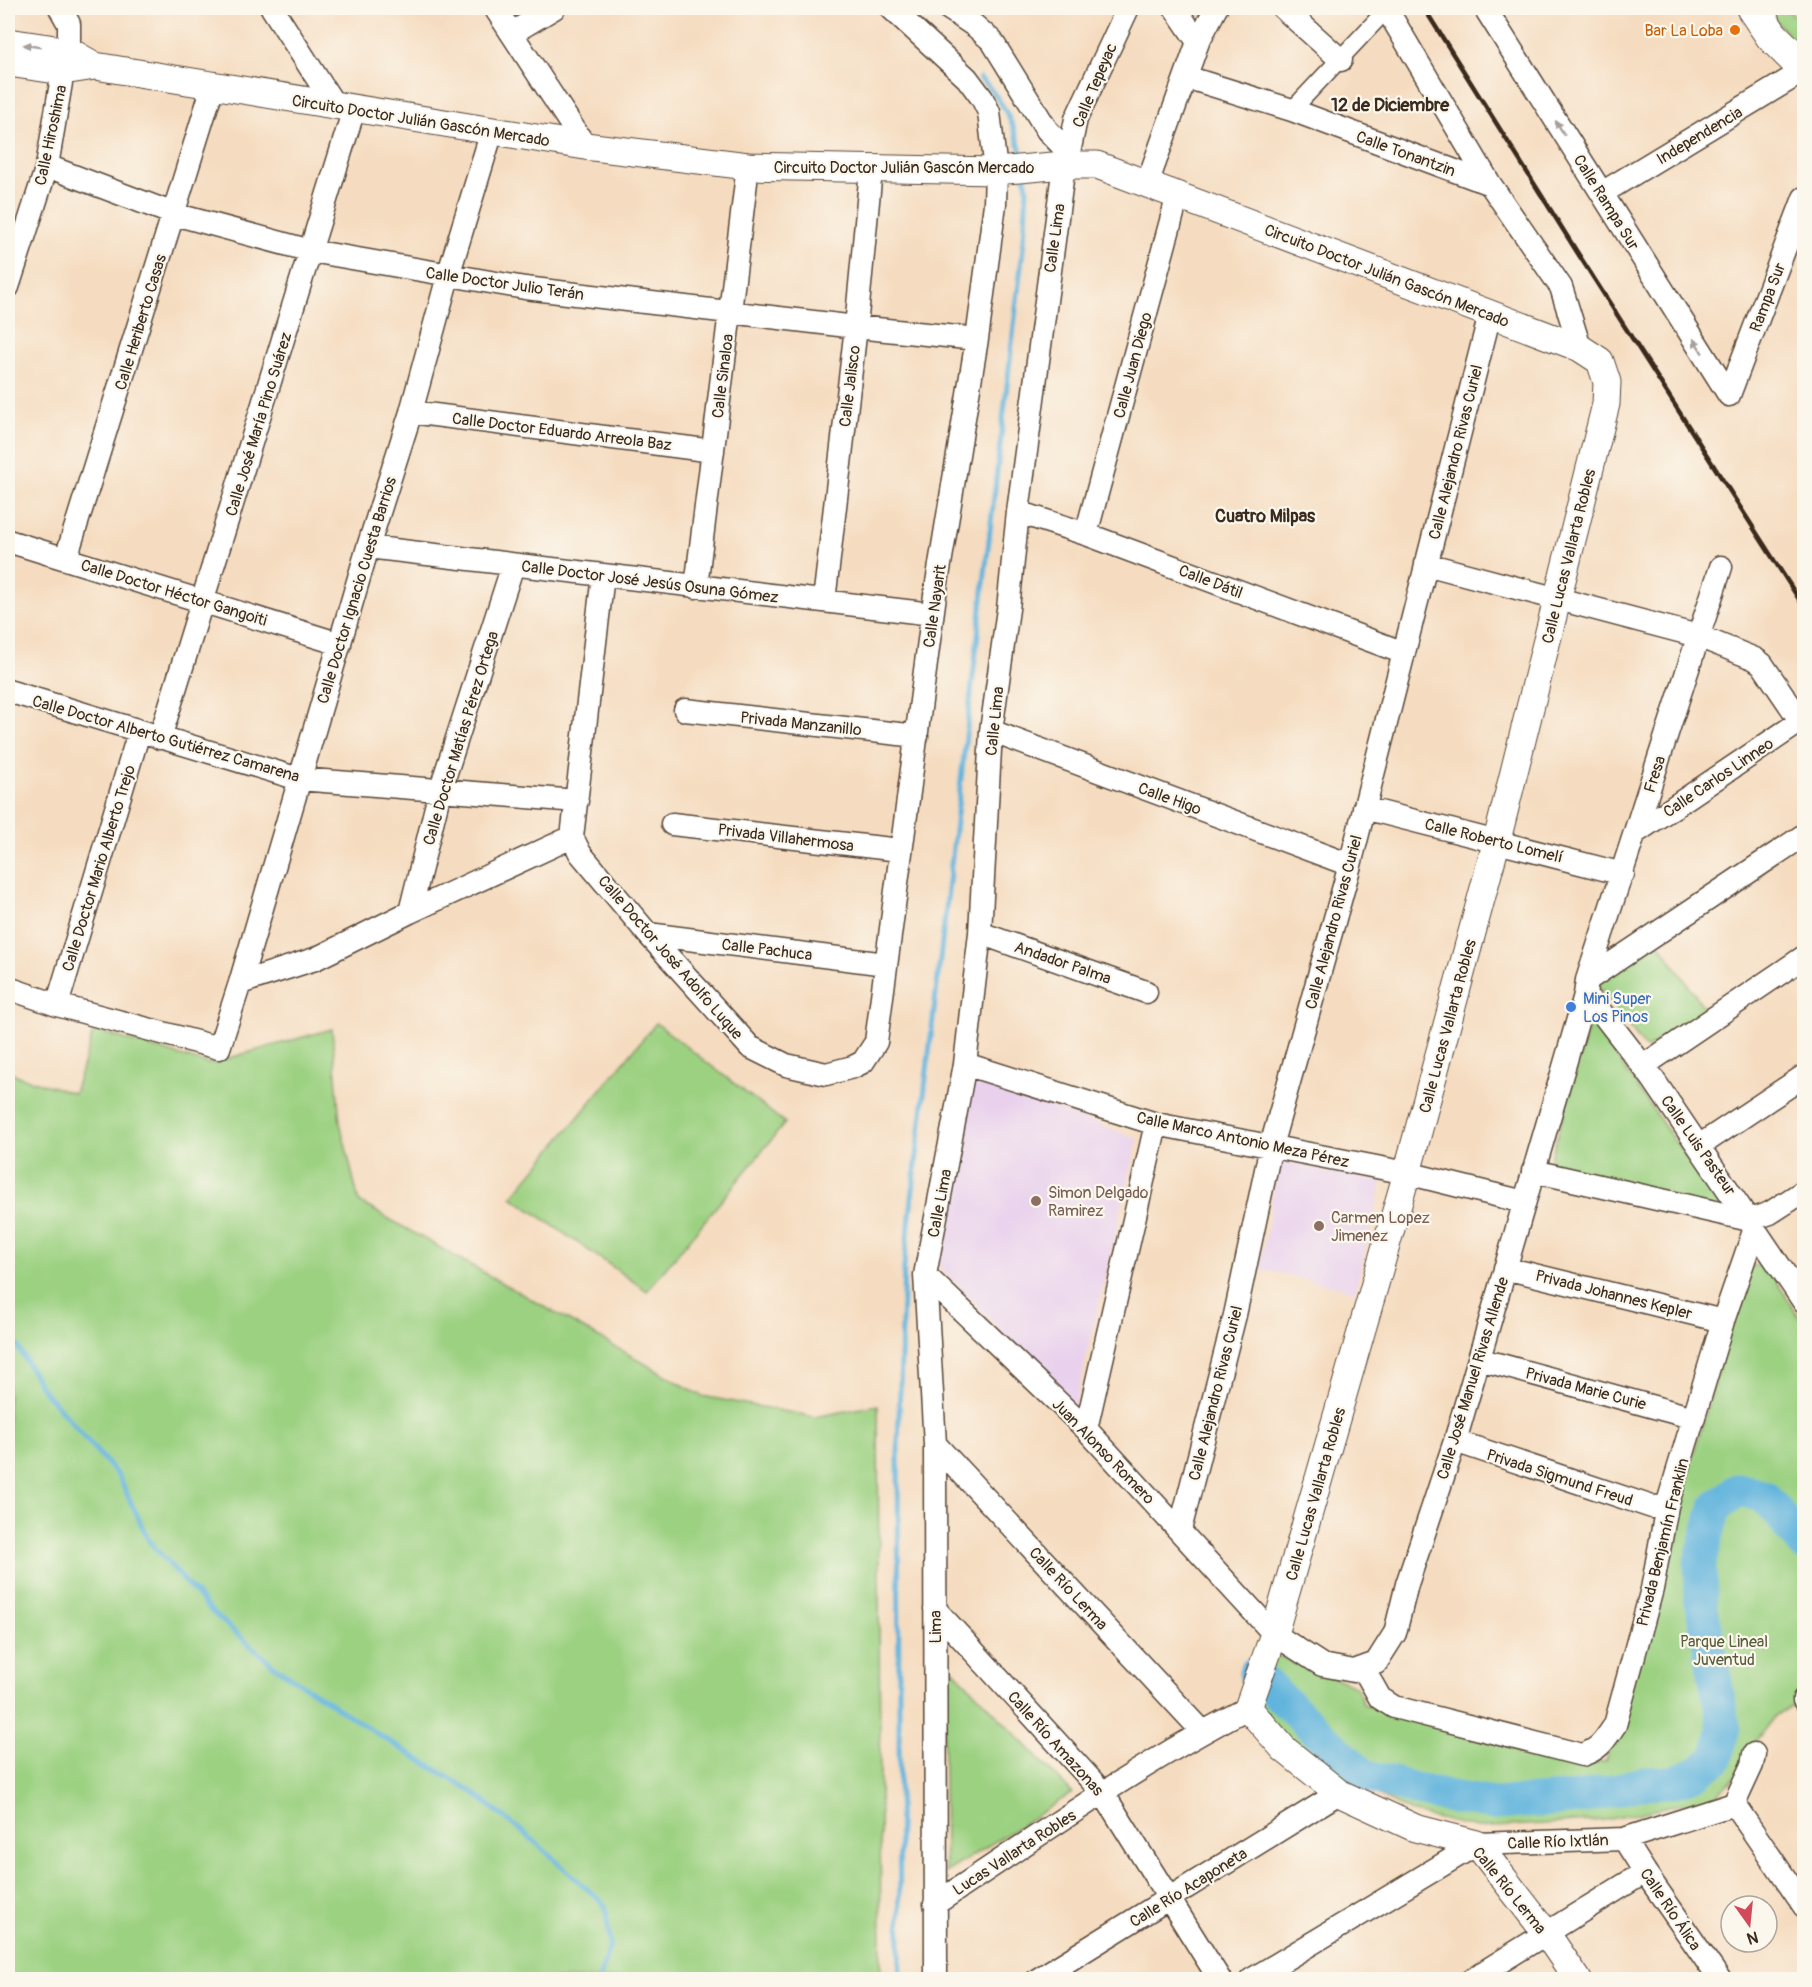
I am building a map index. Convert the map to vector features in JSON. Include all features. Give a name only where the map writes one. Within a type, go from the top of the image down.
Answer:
[{"type":"highway","points":[[1752,8],[1801,78]]},
{"type":"street","name":"Calle Hiroshima","points":[[8,283],[47,166],[66,61],[69,24],[60,8]]},
{"type":"street","points":[[273,8],[344,108]]},
{"type":"street","points":[[495,8],[585,146]]},
{"type":"street","points":[[512,33],[554,8]]},
{"type":"street","name":"Calle Nayarit","points":[[876,1042],[932,614],[977,339],[1001,171],[989,112],[982,98],[967,78],[891,8]]},
{"type":"street","points":[[948,8],[979,17],[1047,130],[1059,162]]},
{"type":"street","name":"Calle Tepeyac","points":[[1059,162],[1076,119],[1128,8]]},
{"type":"street","points":[[1175,8],[1198,42]]},
{"type":"street","points":[[1147,184],[1198,42],[1216,8]]},
{"type":"street","points":[[1282,8],[1341,60]]},
{"type":"street","points":[[1292,110],[1387,8],[1490,184],[1561,287],[1580,348]]},
{"type":"street","name":"Calle Rampa Sur","points":[[1485,8],[1729,395]]},
{"type":"street","points":[[8,42],[66,61]]},
{"type":"street","points":[[8,63],[66,61]]},
{"type":"street","name":"Circuito Doctor Julián Gascón Mercado","points":[[66,61],[585,146],[748,166],[1001,171],[1059,162],[1097,165],[1580,348]]},
{"type":"street","name":"Calle Tonantzin","points":[[1186,77],[1292,110],[1490,184]]},
{"type":"street","name":"Independencia","points":[[1602,193],[1801,78]]},
{"type":"street","name":"Calle Heriberto Casas","points":[[66,558],[213,86]]},
{"type":"street","name":"Calle José María Pino Suárez","points":[[149,735],[203,600],[311,251],[344,108]]},
{"type":"street","name":"Calle Doctor Ignacio Cuesta Barrios","points":[[57,1005],[219,1048],[368,548],[411,412],[447,276],[492,131]]},
{"type":"street","name":"Calle Lima","points":[[925,1275],[965,1064],[980,933],[991,732],[1008,609],[1059,162]]},
{"type":"street","name":"Calle Doctor Julio Terán","points":[[47,166],[174,214],[311,251],[525,288],[729,313],[977,339]]},
{"type":"street","name":"Calle Sinaloa","points":[[696,587],[748,166]]},
{"type":"street","name":"Calle Jalisco","points":[[824,601],[872,170]]},
{"type":"street","name":"Calle Juan Diego","points":[[1086,534],[1178,195]]},
{"type":"street","name":"Rampa Sur","points":[[1729,395],[1804,198]]},
{"type":"street","name":"Calle Alejandro Rivas Curiel","points":[[1180,1530],[1235,1315],[1271,1146],[1350,865],[1490,314]]},
{"type":"street","name":"Calle Lucas Vallarta Robles","points":[[1248,1708],[1274,1634],[1407,1173],[1497,840],[1606,404],[1607,382],[1600,362],[1580,348]]},
{"type":"street","name":"Calle Doctor Eduardo Arreola Baz","points":[[411,412],[713,451]]},
{"type":"street","name":"Calle Dátil","points":[[1018,512],[1086,534],[1404,653]]},
{"type":"street","name":"Calle Doctor Héctor Gangoiti","points":[[8,541],[340,644]]},
{"type":"street","name":"Calle Doctor José Jesús Osuna Gómez","points":[[368,548],[932,614]]},
{"type":"street","points":[[1426,564],[1698,636],[1762,664],[1803,724]]},
{"type":"street","name":"Calle Doctor Matías Pérez Ortega","points":[[410,912],[440,791],[513,565]]},
{"type":"street","name":"Fresa","points":[[1586,987],[1721,567]]},
{"type":"street","points":[[240,983],[315,959],[572,837],[603,575]]},
{"type":"street","name":"Calle Doctor Alberto Gutiérrez Camarena","points":[[8,691],[299,779],[577,801]]},
{"type":"street","name":"Privada Manzanillo","points":[[685,710],[917,736]]},
{"type":"street","name":"Calle Carlos Linneo","points":[[1635,833],[1803,724]]},
{"type":"street","name":"Calle Higo","points":[[991,732],[1350,865]]},
{"type":"street","name":"Calle Doctor Mario Alberto Trejo","points":[[57,1005],[149,735]]},
{"type":"street","name":"Calle Roberto Lomelí","points":[[1364,808],[1497,840],[1623,874]]},
{"type":"street","name":"Privada Villahermosa","points":[[672,824],[900,850]]},
{"type":"street","points":[[1586,987],[1804,835]]},
{"type":"street","name":"Calle Doctor José Adolfo Luque","points":[[572,837],[580,853],[648,934],[750,1047],[786,1065],[826,1074],[863,1062],[876,1042]]},
{"type":"street","name":"Andador Palma","points":[[980,933],[1146,992]]},
{"type":"street","name":"Calle Pachuca","points":[[648,934],[885,964]]},
{"type":"street","points":[[1643,1066],[1804,957]]},
{"type":"street","name":"Calle Luis Pasteur","points":[[1586,987],[1753,1224],[1804,1302]]},
{"type":"street","name":"Calle José Manuel Rivas Allende","points":[[1363,1668],[1376,1663],[1395,1633],[1407,1584],[1455,1441],[1586,987]]},
{"type":"street","points":[[8,988],[57,1005]]},
{"type":"street","name":"Calle Marco Antonio Meza Pérez","points":[[965,1064],[1156,1124],[1407,1173],[1524,1202]]},
{"type":"street","points":[[1699,1146],[1804,1076]]},
{"type":"street","points":[[1086,1429],[1156,1124]]},
{"type":"street","points":[[1533,1171],[1753,1224],[1804,1191]]},
{"type":"street","name":"Privada Benjamín Franklin","points":[[1363,1668],[1380,1698],[1394,1707],[1582,1755],[1596,1750],[1615,1725],[1652,1589],[1667,1506],[1753,1224]]},
{"type":"street","name":"Privada Johannes Kepler","points":[[1505,1268],[1723,1321]]},
{"type":"street","name":"Juan Alonso Romero","points":[[925,1275],[1086,1429],[1274,1634]]},
{"type":"street","name":"Lima","points":[[925,1275],[935,1444],[936,1980]]},
{"type":"street","name":"Privada Marie Curie","points":[[1479,1359],[1694,1418]]},
{"type":"street","name":"Privada Sigmund Freud","points":[[1455,1441],[1652,1507],[1667,1506]]},
{"type":"street","name":"Calle Río Lerma","points":[[935,1444],[1202,1731]]},
{"type":"street","name":"Calle Río Amazonas","points":[[935,1609],[1103,1794],[1220,1980]]},
{"type":"street","points":[[1274,1634],[1322,1665],[1354,1671],[1363,1668]]},
{"type":"street","name":"Calle Río Lerma","points":[[1248,1708],[1284,1749],[1339,1793],[1415,1828],[1477,1844],[1546,1933],[1578,1980]]},
{"type":"street","name":"Lucas Vallarta Robles","points":[[935,1904],[1202,1731],[1248,1708]]},
{"type":"street","points":[[1754,1754],[1752,1765],[1734,1804],[1804,1906]]},
{"type":"street","name":"Calle Río Acaponeta","points":[[1037,1980],[1339,1793]]},
{"type":"street","name":"Calle Río Ixtlán","points":[[1251,1980],[1477,1844],[1624,1839],[1734,1804]]},
{"type":"street","name":"Calle Río Álica","points":[[1624,1839],[1720,1980]]},
{"type":"street","points":[[1471,1980],[1645,1872]]},
{"type":"shaded area","name":"Simon Delgado Ramirez","points":[[972,1077],[1138,1139],[1074,1409],[936,1263]]},
{"type":"shaded area","name":"Carmen Lopez Jimenez","points":[[1279,1160],[1382,1182],[1355,1291],[1260,1269]]},
{"type":"green space","points":[[1764,8],[1787,8],[1804,29],[1804,53]]},
{"type":"green space","points":[[1657,940],[1707,1012],[1646,1049],[1595,982]]},
{"type":"green space","points":[[1591,1020],[1723,1211],[1548,1167]]},
{"type":"green space","points":[[656,1023],[785,1123],[647,1291],[512,1197]]},
{"type":"green space","points":[[332,1029],[340,1123],[359,1202],[702,1396],[815,1417],[878,1405],[881,1979],[8,1979],[8,1070],[20,1077],[74,1093],[94,1030],[208,1064]]},
{"type":"green space","name":"Parque Lineal Juventud","points":[[1757,1265],[1767,1267],[1804,1324],[1804,1698],[1776,1716],[1747,1752],[1744,1765],[1716,1797],[1606,1820],[1477,1828],[1414,1813],[1336,1775],[1251,1710],[1273,1654],[1358,1687],[1362,1704],[1580,1766],[1605,1761],[1631,1680],[1673,1523],[1749,1267]]},
{"type":"green space","points":[[943,1659],[1072,1793],[945,1873]]},
{"type":"waterway","points":[[980,78],[996,96],[1008,116],[1023,162]]},
{"type":"waterway","points":[[900,1980],[898,1445],[904,1267],[1024,240],[1027,188],[1025,177]]},
{"type":"waterway","points":[[8,1329],[40,1386],[119,1477],[149,1541],[211,1611],[274,1666],[379,1735],[474,1793],[534,1841],[605,1905],[610,1944],[599,1980]]},
{"type":"waterway","points":[[1255,1673],[1363,1775],[1433,1794],[1494,1804],[1580,1798],[1643,1783],[1672,1782],[1699,1772],[1717,1758],[1724,1726],[1701,1603],[1700,1562],[1715,1508],[1739,1489],[1765,1497],[1804,1545]]},
{"type":"railway","points":[[1424,8],[1804,607]]},
{"type":"place","name":"Bar La Loba","points":[[1735,30]]},
{"type":"place","name":"Mini Super Los Pinos","points":[[1571,1007]]},
{"type":"place","name":"Simon Delgado Ramirez","points":[[1036,1201]]},
{"type":"place","name":"Carmen Lopez Jimenez","points":[[1319,1226]]},
{"type":"district","name":"12 de Diciembre","points":[[1390,105]]},
{"type":"district","name":"Cuatro Milpas","points":[[1265,516]]}]
